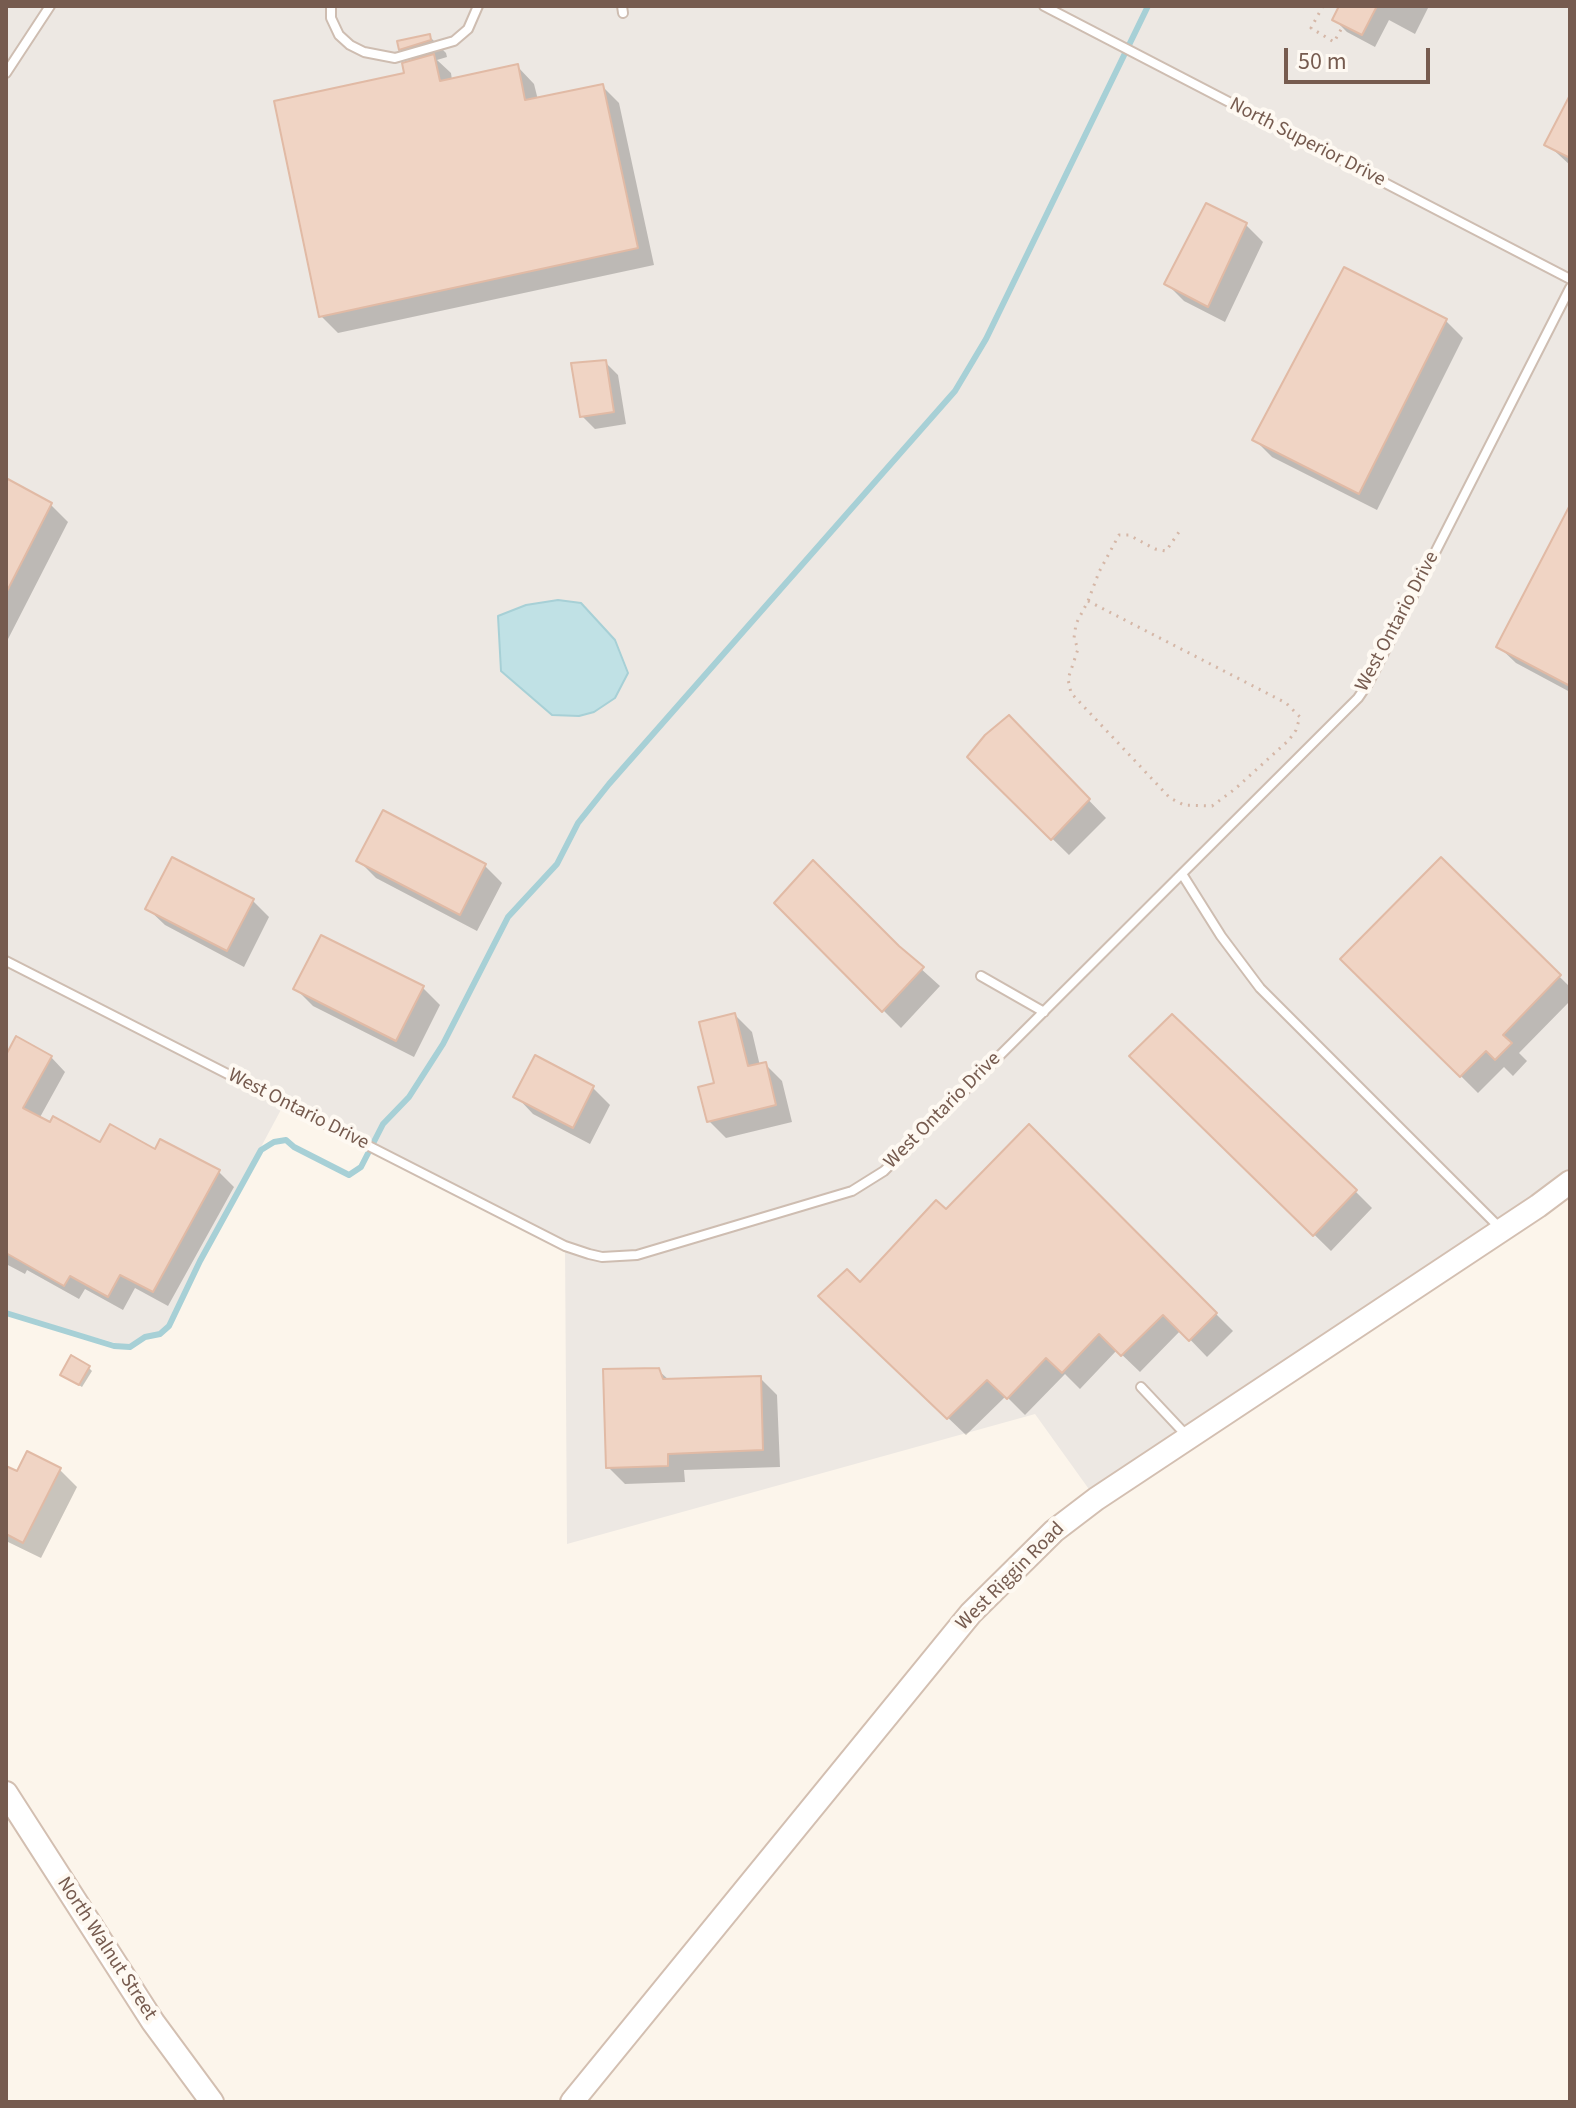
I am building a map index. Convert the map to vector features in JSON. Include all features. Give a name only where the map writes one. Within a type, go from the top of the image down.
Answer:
[{"type":"street","name":"West Riggin Road","points":[[572,2102],[971,1613],[1054,1531],[1096,1499],[1570,1182]]},
{"type":"street","name":"North Walnut Street","points":[[6,1793],[153,2022],[212,2102]]},
{"type":"lane","points":[[6,73],[50,6]]},
{"type":"lane","points":[[331,6],[331,18],[339,35],[350,45],[364,52],[395,58],[454,41],[468,29],[478,6]]},
{"type":"lane","name":"North Superior Drive","points":[[1044,6],[1064,11],[1115,43],[1570,279]]},
{"type":"lane","name":"West Ontario Drive","points":[[6,961],[565,1246],[602,1257],[637,1255],[852,1191],[884,1171],[1341,716],[1369,682],[1570,288]]},
{"type":"lane","points":[[1182,874],[1221,936],[1260,988],[1502,1230]]},
{"type":"lane","points":[[981,976],[1044,1012]]},
{"type":"lane","points":[[1141,1387],[1188,1438]]},
{"type":"path","points":[[1323,6],[1311,28],[1334,42],[1343,26]]},
{"type":"path","points":[[1088,601],[1286,703],[1300,717],[1296,730],[1235,789],[1212,806],[1184,805],[1170,798],[1071,693],[1068,679],[1078,649],[1074,638],[1076,624],[1119,535],[1129,535],[1155,549],[1166,551],[1181,529]]},
{"type":"shaded area","points":[[6,6],[1570,6],[1570,1181],[1096,1499],[1035,1414],[567,1544],[565,1246],[284,1104],[169,1326],[130,1347],[6,1313]]},
{"type":"water","points":[[558,600],[581,603],[615,640],[628,673],[615,698],[594,712],[579,716],[552,715],[501,671],[498,616],[526,605]]},
{"type":"building","points":[[1339,6],[1377,6],[1362,35],[1332,20]]},
{"type":"building","points":[[430,34],[431,40],[399,50],[397,41]]},
{"type":"building","points":[[434,54],[440,81],[518,64],[525,100],[603,84],[638,248],[319,317],[274,101],[404,73],[402,63]]},
{"type":"building","points":[[1570,95],[1570,158],[1544,145]]},
{"type":"building","points":[[1206,203],[1247,223],[1208,307],[1164,284]]},
{"type":"building","points":[[1344,267],[1447,319],[1359,494],[1252,440]]},
{"type":"building","points":[[606,360],[614,412],[580,417],[571,363]]},
{"type":"building","points":[[6,478],[52,503],[6,593]]},
{"type":"building","points":[[1570,505],[1570,686],[1496,647]]},
{"type":"building","points":[[1009,715],[1090,799],[1051,840],[967,757],[985,735]]},
{"type":"building","points":[[383,810],[486,864],[460,915],[356,861]]},
{"type":"building","points":[[172,857],[254,899],[227,951],[145,909]]},
{"type":"building","points":[[1441,857],[1561,975],[1503,1035],[1512,1043],[1495,1060],[1486,1051],[1460,1077],[1340,959]]},
{"type":"building","points":[[813,860],[924,967],[882,1012],[774,903]]},
{"type":"building","points":[[321,935],[424,986],[396,1041],[293,989]]},
{"type":"building","points":[[735,1013],[748,1066],[766,1062],[776,1105],[707,1122],[698,1087],[714,1083],[699,1022]]},
{"type":"building","points":[[1172,1014],[1357,1190],[1313,1236],[1129,1056]]},
{"type":"building","points":[[16,1036],[52,1056],[23,1108],[50,1122],[53,1116],[100,1142],[110,1124],[155,1149],[160,1139],[220,1170],[153,1292],[120,1275],[108,1297],[70,1276],[64,1286],[6,1253],[6,1055]]},
{"type":"building","points":[[535,1055],[594,1086],[573,1128],[513,1097]]},
{"type":"building","points":[[1029,1124],[1217,1313],[1189,1341],[1163,1315],[1121,1356],[1099,1334],[1062,1373],[1046,1358],[1007,1399],[987,1380],[947,1419],[818,1296],[847,1269],[860,1282],[936,1200],[946,1209]]},
{"type":"building","points":[[71,1355],[90,1366],[79,1385],[60,1375]]},
{"type":"building","points":[[659,1368],[663,1379],[761,1376],[763,1450],[668,1454],[668,1466],[606,1468],[603,1369]]},
{"type":"building","points":[[27,1451],[61,1468],[23,1543],[6,1534],[6,1466],[17,1471]]},
{"type":"waterway","points":[[6,1313],[114,1346],[130,1347],[145,1337],[160,1334],[169,1326],[200,1261],[261,1150],[274,1142],[286,1140],[349,1175],[361,1167],[383,1124],[409,1097],[443,1044],[508,917],[557,864],[578,823],[955,391],[986,339],[1148,6]]}]
